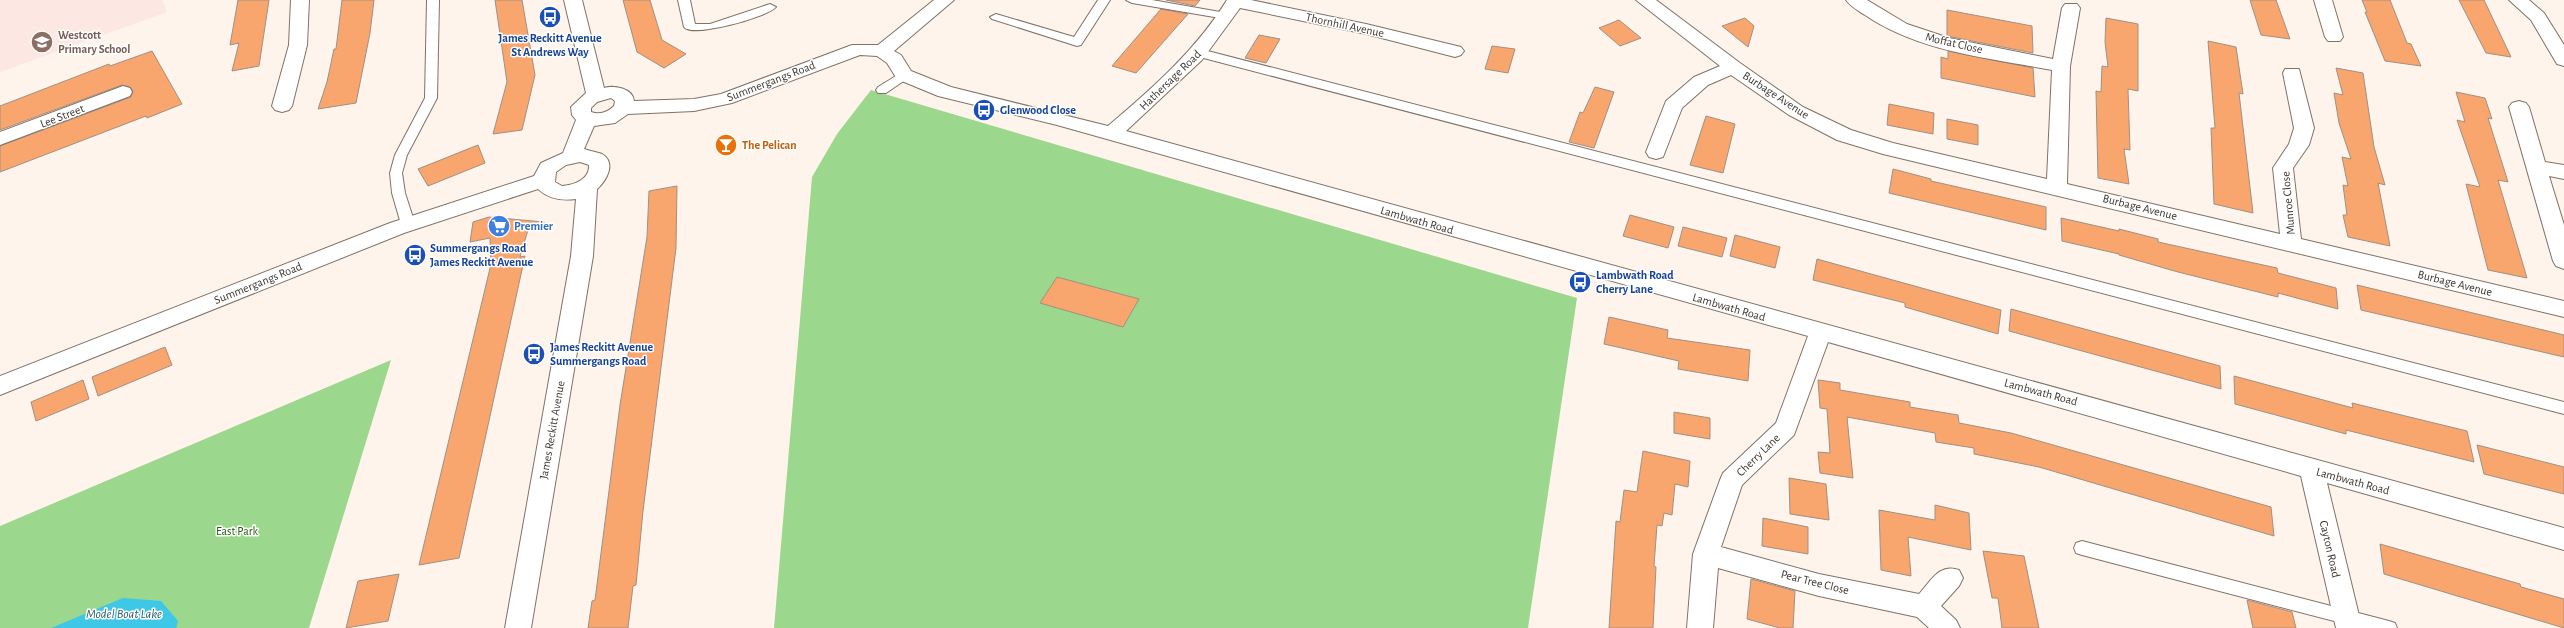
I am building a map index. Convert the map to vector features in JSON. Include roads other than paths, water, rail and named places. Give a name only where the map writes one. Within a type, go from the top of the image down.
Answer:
[{"type":"street","points":[[282,106],[298,45],[300,0]]},
{"type":"street","points":[[573,0],[596,95]]},
{"type":"street","points":[[904,75],[894,59],[882,51],[945,0]]},
{"type":"street","name":"Burbage Avenue","points":[[1645,0],[1733,67],[1796,111],[1844,134],[1890,149],[2057,187],[2564,309]]},
{"type":"street","name":"Moffat Close","points":[[1855,0],[1881,18],[1908,31],[1942,42],[2061,66]]},
{"type":"street","points":[[2323,0],[2334,37]]},
{"type":"street","points":[[2518,0],[2538,17],[2564,60]]},
{"type":"street","name":"Thornhill Avenue","points":[[1232,6],[1366,29],[1455,51]]},
{"type":"street","name":"Hathersage Road","points":[[1110,134],[1163,90],[1200,53],[1232,6]]},
{"type":"street","points":[[2057,187],[2061,66],[2071,8]]},
{"type":"street","name":"Summergangs Road","points":[[623,108],[659,108],[694,105],[725,99],[858,49],[882,51]]},
{"type":"street","name":"Burbage Avenue","points":[[1656,152],[1672,105],[1701,81],[1733,67]]},
{"type":"street","name":"Munroe Close","points":[[2291,244],[2283,168],[2299,145],[2304,128],[2292,73]]},
{"type":"street","name":"Lambwath Road","points":[[904,75],[946,92],[1059,119],[1820,333],[2067,399],[2312,470],[2564,539]]},
{"type":"street","name":"Lee Street","points":[[0,139],[123,92]]},
{"type":"street","points":[[617,93],[625,99],[623,108],[612,116],[592,119],[582,115],[581,107],[596,95],[617,93]]},
{"type":"street","points":[[2519,107],[2538,167],[2564,261]]},
{"type":"street","points":[[580,156],[592,119]]},
{"type":"street","points":[[580,156],[595,159],[600,169],[599,175],[586,197],[573,191],[560,192],[546,187],[543,180],[547,170],[553,164],[580,156]]},
{"type":"street","points":[[2538,167],[2564,172]]},
{"type":"street","name":"Summergangs Road","points":[[0,386],[408,224],[519,186],[543,180]]},
{"type":"street","name":"James Reckitt Avenue","points":[[518,628],[582,256],[586,197]]},
{"type":"street","name":"Cherry Lane","points":[[1700,628],[1706,554],[1732,480],[1786,428],[1820,333]]},
{"type":"street","name":"Cayton Road","points":[[2312,470],[2348,622]]},
{"type":"street","name":"Pear Tree Close","points":[[1706,554],[1819,585],[1924,607]]},
{"type":"street","points":[[1947,628],[1924,607],[1950,578]]},
{"type":"lane","points":[[408,224],[398,192],[396,172],[399,161],[428,108],[431,98],[434,22],[433,0]]},
{"type":"lane","points":[[684,0],[690,27],[711,27],[770,7]]},
{"type":"lane","points":[[996,17],[1077,42],[1104,0]]},
{"type":"lane","points":[[1132,0],[1232,6]]},
{"type":"lane","points":[[1200,53],[2564,408]]},
{"type":"lane","points":[[882,90],[904,75]]},
{"type":"lane","points":[[2082,548],[2348,622],[2389,628]]},
{"type":"water","name":"Model Boat Lake","points":[[123,598],[161,601],[178,621],[176,628],[51,628]]},
{"type":"place","name":"James Reckitt Avenue St Andrews Way","points":[[550,17]]},
{"type":"place","name":"Westcott Primary School","points":[[42,42]]},
{"type":"place","name":"Glenwood Close","points":[[984,110]]},
{"type":"place","name":"The Pelican","points":[[726,145]]},
{"type":"place","name":"Premier","points":[[499,226]]},
{"type":"place","name":"Summergangs Road James Reckitt Avenue","points":[[415,255]]},
{"type":"place","name":"Lambwath Road Cherry Lane","points":[[1580,282]]},
{"type":"place","name":"James Reckitt Avenue Summergangs Road","points":[[534,354]]},
{"type":"park label","name":"East Park","points":[[237,531]]}]
